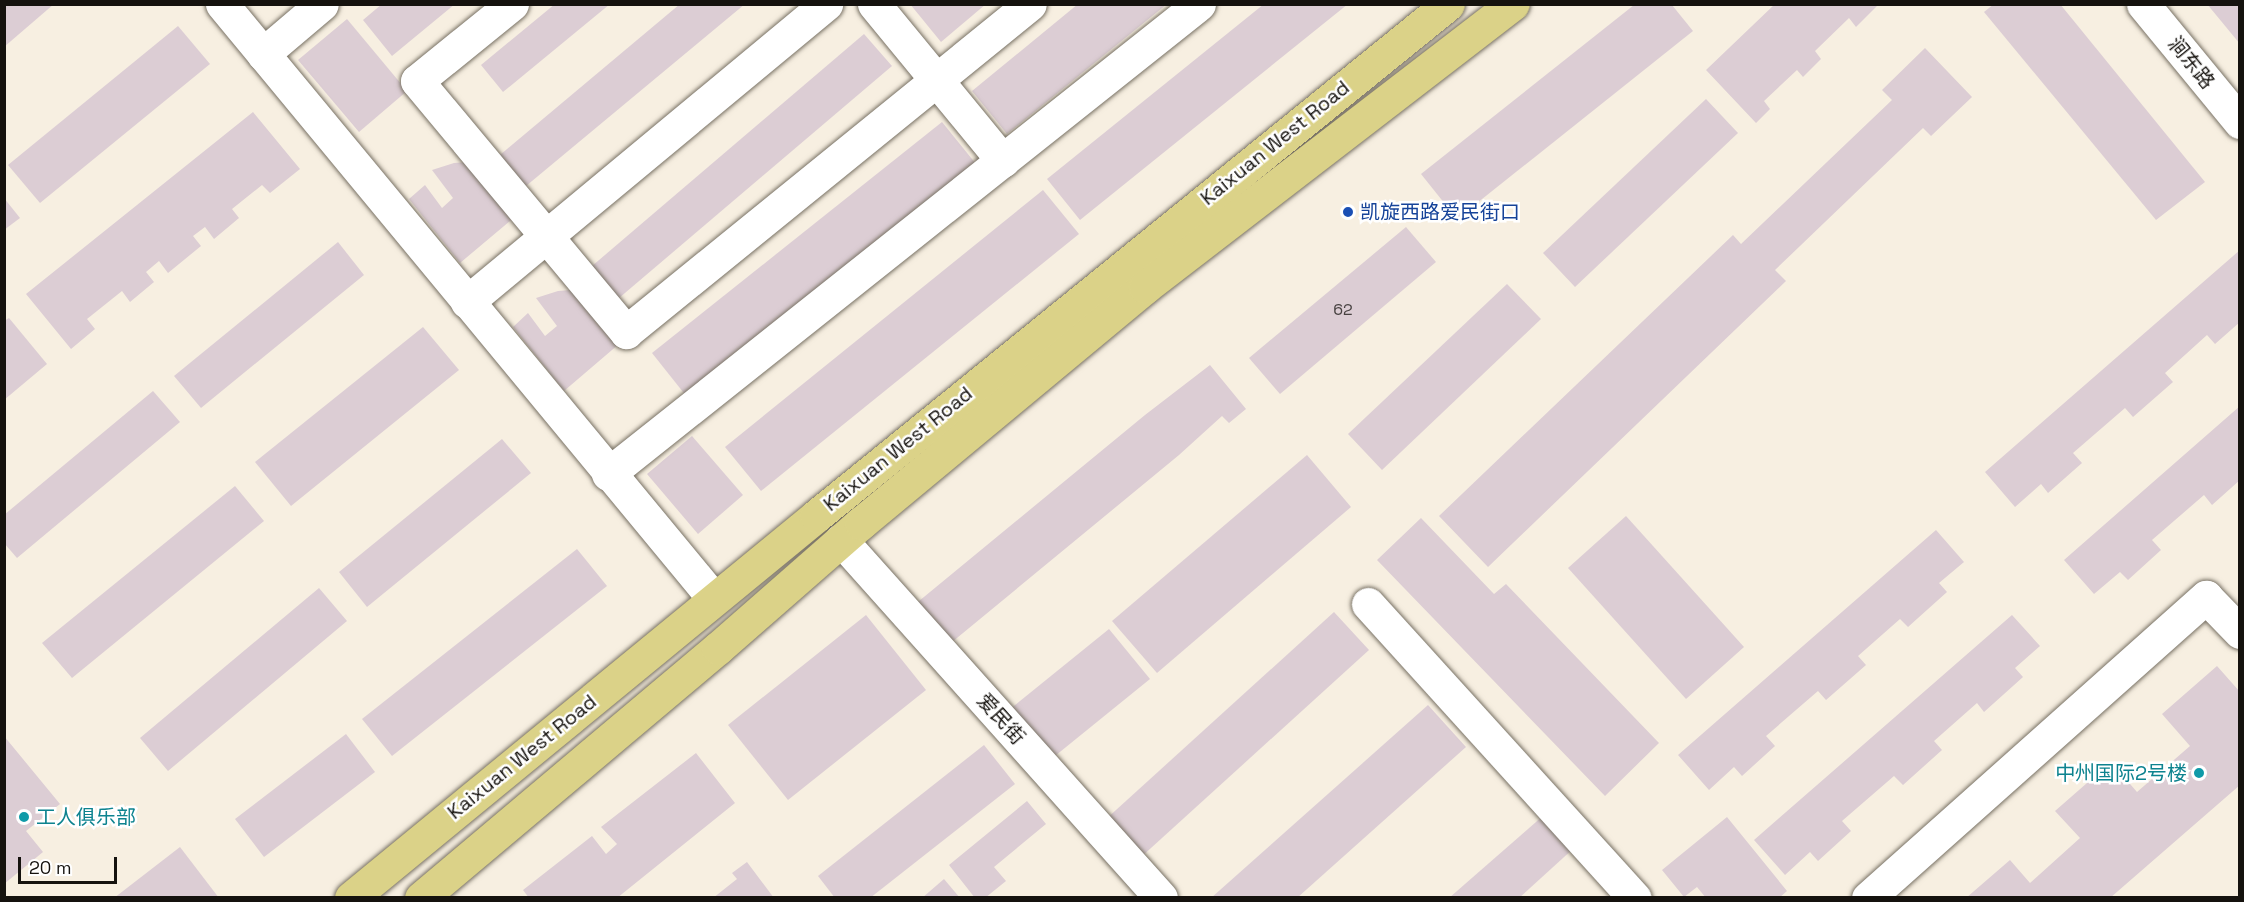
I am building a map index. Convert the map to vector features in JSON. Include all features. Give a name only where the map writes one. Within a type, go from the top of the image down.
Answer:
[{"type":"main road","name":"Kaixuan West Road","points":[[351,897],[714,599],[1448,4]]},
{"type":"main road","name":"Kaixuan West Road","points":[[421,897],[718,648],[841,540],[1145,287],[1513,4]]},
{"type":"street","points":[[222,4],[608,474],[714,599]]},
{"type":"street","points":[[263,54],[322,4]]},
{"type":"street","points":[[512,4],[417,81],[627,332],[1030,4]]},
{"type":"street","points":[[467,302],[826,4]]},
{"type":"street","points":[[874,4],[1003,161]]},
{"type":"street","points":[[608,474],[1200,4]]},
{"type":"street","name":"涧东路","points":[[2143,4],[2240,122]]},
{"type":"street","name":"涧东路","points":[[2168,4],[2240,92]]},
{"type":"street","name":"爱民街","points":[[841,540],[1161,897]]},
{"type":"street","points":[[1868,897],[2206,597],[2240,632]]},
{"type":"street","points":[[1368,604],[1635,897]]},
{"type":"building","points":[[4,4],[54,4],[4,47]]},
{"type":"building","points":[[382,4],[455,4],[392,56],[363,20]]},
{"type":"building","points":[[555,4],[610,4],[503,92],[481,65]]},
{"type":"building","points":[[680,4],[745,4],[520,191],[494,160]]},
{"type":"building","points":[[910,4],[986,4],[941,42]]},
{"type":"building","points":[[1078,4],[1167,4],[1007,134],[972,91]]},
{"type":"building","points":[[1264,4],[1348,4],[1080,220],[1047,179]]},
{"type":"building","points":[[1775,4],[1879,4],[1856,27],[1849,18],[1815,51],[1821,59],[1803,77],[1797,70],[1764,101],[1770,109],[1756,123],[1706,70]]},
{"type":"building","points":[[1994,4],[2060,4],[2205,182],[2156,220],[1984,12]]},
{"type":"building","points":[[2207,4],[2240,4],[2240,44]]},
{"type":"building","points":[[1634,5],[1672,5],[1693,31],[1457,219],[1421,174]]},
{"type":"building","points":[[347,19],[407,91],[359,132],[298,60]]},
{"type":"building","points":[[178,26],[210,64],[40,203],[8,165]]},
{"type":"building","points":[[864,34],[892,66],[612,304],[585,272]]},
{"type":"building","points":[[1925,48],[1972,97],[1931,136],[1923,128],[1775,270],[1786,281],[1488,567],[1439,516],[1733,235],[1741,244],[1892,100],[1882,90]]},
{"type":"building","points":[[1706,99],[1738,133],[1575,287],[1543,253]]},
{"type":"building","points":[[253,112],[300,169],[270,193],[262,185],[232,209],[239,218],[214,239],[205,227],[193,236],[201,246],[168,273],[159,261],[146,272],[154,282],[130,302],[122,291],[87,319],[95,329],[71,349],[26,294]]},
{"type":"building","points":[[942,122],[976,164],[687,397],[652,353]]},
{"type":"building","points":[[468,162],[516,216],[460,263],[409,199],[425,185],[442,208],[453,198],[432,170],[454,163]]},
{"type":"building","points":[[1043,190],[1079,234],[761,491],[725,447]]},
{"type":"building","points":[[4,198],[20,218],[4,230]]},
{"type":"building","points":[[1406,227],[1436,262],[1280,394],[1249,358]]},
{"type":"building","points":[[338,242],[364,275],[201,408],[174,376]]},
{"type":"building","points":[[2240,250],[2240,322],[2215,344],[2207,335],[2165,373],[2173,382],[2133,417],[2125,408],[2073,453],[2082,463],[2048,493],[2041,484],[2015,507],[1985,472]]},
{"type":"building","points":[[1507,284],[1541,319],[1382,470],[1348,434]]},
{"type":"building","points":[[571,290],[619,344],[564,391],[513,327],[528,313],[545,336],[557,326],[536,298],[558,291]]},
{"type":"building","points":[[9,318],[47,364],[4,400],[4,321]]},
{"type":"building","points":[[423,327],[459,370],[291,506],[255,462]]},
{"type":"building","points":[[1210,365],[1246,409],[1229,423],[1222,416],[1179,455],[946,647],[913,606],[1145,415]]},
{"type":"building","points":[[153,391],[180,422],[17,558],[4,543],[4,515]]},
{"type":"building","points":[[2240,406],[2240,480],[2212,505],[2204,495],[2152,540],[2161,550],[2128,580],[2120,572],[2094,594],[2064,560]]},
{"type":"building","points":[[692,436],[743,495],[698,534],[647,474]]},
{"type":"building","points":[[502,439],[531,473],[367,607],[339,572]]},
{"type":"building","points":[[1307,455],[1351,507],[1157,673],[1112,621]]},
{"type":"building","points":[[235,486],[264,521],[72,678],[42,643]]},
{"type":"building","points":[[1626,516],[1744,647],[1686,699],[1568,568]]},
{"type":"building","points":[[1421,518],[1494,594],[1506,584],[1659,743],[1605,796],[1377,560]]},
{"type":"building","points":[[1936,530],[1964,562],[1939,583],[1947,592],[1908,627],[1900,619],[1858,656],[1866,665],[1826,700],[1818,691],[1766,736],[1775,746],[1742,776],[1734,767],[1709,790],[1678,755]]},
{"type":"building","points":[[577,549],[607,586],[392,756],[362,719]]},
{"type":"building","points":[[319,588],[347,621],[168,771],[140,738]]},
{"type":"building","points":[[1334,612],[1369,650],[1140,858],[1105,820]]},
{"type":"building","points":[[866,615],[926,690],[788,800],[728,725]]},
{"type":"building","points":[[2012,615],[2040,646],[2015,668],[2023,677],[1984,712],[1977,703],[1934,741],[1942,750],[1903,785],[1894,776],[1842,821],[1851,831],[1818,861],[1810,852],[1785,875],[1754,840]]},
{"type":"building","points":[[1109,629],[1150,679],[1050,760],[1009,710]]},
{"type":"building","name":"中州国际2号楼","points":[[2217,666],[2240,692],[2240,785],[2110,898],[1966,898],[2010,860],[2030,883],[2080,838],[2055,811],[2111,762],[2137,792],[2190,746],[2162,714]]},
{"type":"building","points":[[1428,705],[1466,747],[1297,898],[1211,898]]},
{"type":"building","points":[[346,734],[375,772],[264,857],[235,819]]},
{"type":"building","name":"工人俱乐部","points":[[4,736],[60,804],[26,831],[43,852],[4,884]]},
{"type":"building","points":[[984,745],[1015,784],[870,898],[835,898],[818,876]]},
{"type":"building","points":[[696,753],[735,803],[617,898],[529,898],[523,890],[592,836],[606,854],[617,844],[601,827]]},
{"type":"building","points":[[1027,801],[1046,824],[994,867],[1006,881],[985,898],[975,898],[949,865]]},
{"type":"building","points":[[1544,815],[1574,848],[1519,898],[1449,898]]},
{"type":"building","points":[[1727,817],[1787,891],[1779,898],[1706,898],[1697,887],[1684,897],[1662,870]]},
{"type":"building","points":[[180,847],[219,898],[114,898]]},
{"type":"building","points":[[747,862],[774,898],[713,898],[737,879],[732,873]]},
{"type":"building","points":[[944,879],[960,898],[922,898]]},
{"type":"place","name":"凯旋西路爱民街口","points":[[1348,212]]},
{"type":"place","name":"中州国际2号楼","points":[[2199,773]]},
{"type":"place","name":"工人俱乐部","points":[[24,817]]}]
